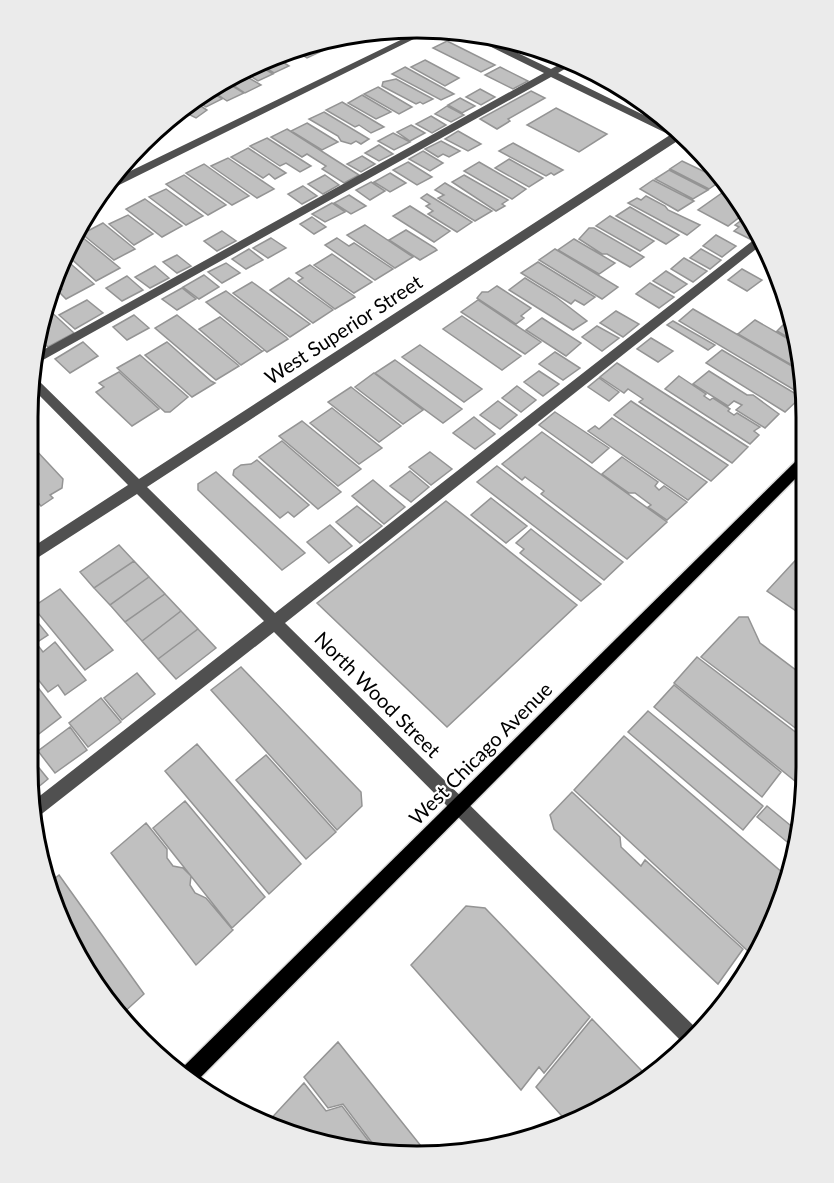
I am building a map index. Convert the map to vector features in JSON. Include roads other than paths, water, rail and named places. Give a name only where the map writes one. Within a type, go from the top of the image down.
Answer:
[{"type":"main road","name":"West Chicago Avenue","points":[[192,1071],[796,470]]},
{"type":"street","points":[[121,180],[412,38]]},
{"type":"street","points":[[497,46],[660,126]]},
{"type":"street","points":[[43,356],[563,67]]},
{"type":"street","name":"West Superior Street","points":[[38,551],[673,138]]},
{"type":"street","points":[[40,807],[755,244]]},
{"type":"street","name":"North Wood Street","points":[[39,388],[686,1032]]}]
